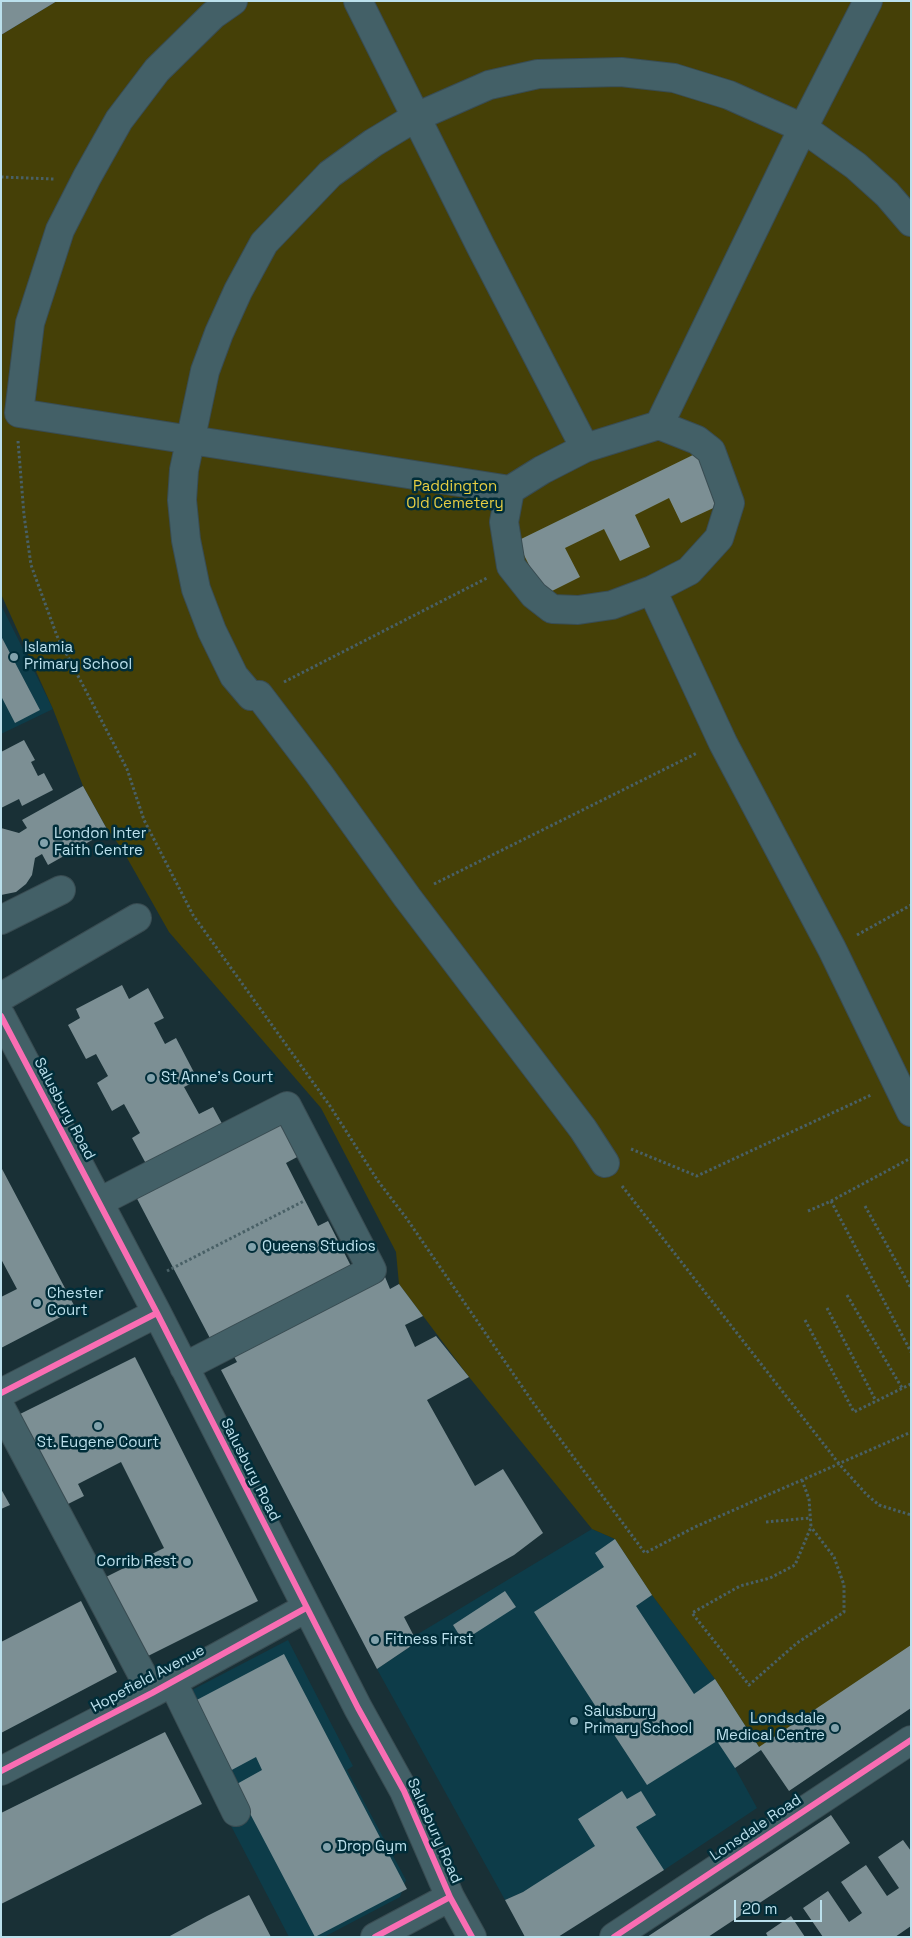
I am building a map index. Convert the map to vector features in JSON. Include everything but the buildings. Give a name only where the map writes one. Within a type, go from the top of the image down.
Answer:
[{"type":"street","points":[[233,1],[213,15],[157,70],[119,120],[87,177],[60,230],[30,323],[19,413],[510,490],[542,470],[585,448],[659,425],[697,440],[711,450],[730,502],[720,538],[689,571],[652,590],[612,605],[578,610],[552,609],[534,595],[510,566],[504,522],[510,490]]},
{"type":"street","points":[[358,1],[585,448]]},
{"type":"street","points":[[659,425],[868,1]]},
{"type":"street","points":[[605,1164],[583,1129],[407,897],[319,774],[259,695],[251,696],[234,676],[212,631],[196,589],[186,540],[182,500],[184,470],[205,371],[219,333],[264,243],[330,174],[372,143],[416,117],[489,85],[538,74],[621,72],[674,78],[728,94],[804,128],[856,166],[887,194],[911,222]]},
{"type":"street","points":[[652,590],[723,743],[832,948],[911,1112]]},
{"type":"street","points":[[1,920],[61,890]]},
{"type":"street","points":[[1,997],[138,918]]},
{"type":"street","name":"Salusbury Road","points":[[1,1016],[158,1313],[306,1608],[404,1791],[450,1897],[472,1937]]},
{"type":"street","points":[[99,1202],[287,1106],[330,1188],[372,1270],[184,1367]]},
{"type":"street","points":[[1,1393],[158,1313]]},
{"type":"street","points":[[1,1408],[236,1812]]},
{"type":"street","name":"Hopefield Avenue","points":[[1,1771],[162,1687],[306,1608]]},
{"type":"street","name":"Lonsdale Road","points":[[614,1937],[911,1740]]},
{"type":"street","points":[[375,1937],[450,1897]]},
{"type":"path","points":[[1,177],[65,179],[87,177]]},
{"type":"path","points":[[19,413],[18,436],[24,515],[31,565],[57,636],[123,761],[144,820],[193,915],[330,1106],[378,1182],[407,1219],[534,1404],[644,1552],[695,1527],[911,1432]]},
{"type":"path","points":[[259,695],[510,566]]},
{"type":"path","points":[[407,897],[706,748],[723,743]]},
{"type":"path","points":[[832,948],[911,905]]},
{"type":"path","points":[[627,1147],[697,1176],[897,1083]]},
{"type":"path","points":[[808,1211],[831,1201],[911,1158]]},
{"type":"path","points":[[605,1164],[840,1464],[867,1495],[879,1505],[911,1515]]},
{"type":"path","points":[[142,1284],[330,1188]]},
{"type":"path","points":[[831,1201],[911,1352]]},
{"type":"path","points":[[865,1206],[911,1288]]},
{"type":"path","points":[[847,1295],[902,1388]]},
{"type":"path","points":[[827,1308],[876,1401]]},
{"type":"path","points":[[805,1320],[854,1412],[911,1384]]},
{"type":"path","points":[[802,1480],[809,1499],[811,1527],[795,1565],[770,1578],[740,1586],[692,1613],[750,1685],[797,1643],[844,1612],[844,1585],[834,1557],[811,1527]]},
{"type":"path","points":[[766,1522],[810,1518]]},
{"type":"shaded area","name":"Islamia Primary School","points":[[1,605],[53,709],[1,734]]},
{"type":"shaded area","name":"Salusbury Primary School","points":[[592,1529],[615,1539],[652,1595],[715,1679],[761,1750],[735,1768],[757,1808],[664,1870],[523,1892],[505,1900],[377,1669],[417,1642],[413,1637]]},
{"type":"shaded area","points":[[288,1640],[353,1766],[347,1770],[406,1880],[400,1897],[324,1937],[289,1937],[167,1703]]},
{"type":"green space","name":"Paddington Old Cemetery","points":[[57,1],[911,1],[911,1646],[761,1750],[715,1679],[652,1595],[615,1539],[592,1529],[469,1377],[399,1284],[396,1252],[321,1108],[169,932],[122,849],[106,827],[83,786],[53,709],[1,594],[1,35]]},
{"type":"cycle path","points":[[1,1016],[157,1313],[358,1708],[404,1791],[450,1897],[472,1937]]},
{"type":"cycle path","points":[[1,1393],[157,1313]]},
{"type":"cycle path","points":[[1,1771],[152,1693],[306,1608]]},
{"type":"cycle path","points":[[614,1937],[911,1740]]},
{"type":"cycle path","points":[[375,1937],[450,1897]]},
{"type":"place","name":"Islamia Primary School","points":[[14,657]]},
{"type":"place","name":"London Inter Faith Centre","points":[[44,843]]},
{"type":"place","name":"St Anne's Court","points":[[151,1078]]},
{"type":"place","name":"Queens Studios","points":[[252,1247]]},
{"type":"place","name":"Chester Court","points":[[37,1303]]},
{"type":"place","name":"St. Eugene Court","points":[[98,1426]]},
{"type":"place","name":"Corrib Rest","points":[[187,1562]]},
{"type":"place","name":"Fitness First","points":[[375,1640]]},
{"type":"place","name":"Salusbury Primary School","points":[[574,1721]]},
{"type":"place","name":"Londsdale Medical Centre","points":[[835,1728]]},
{"type":"place","name":"Drop Gym","points":[[327,1847]]}]
